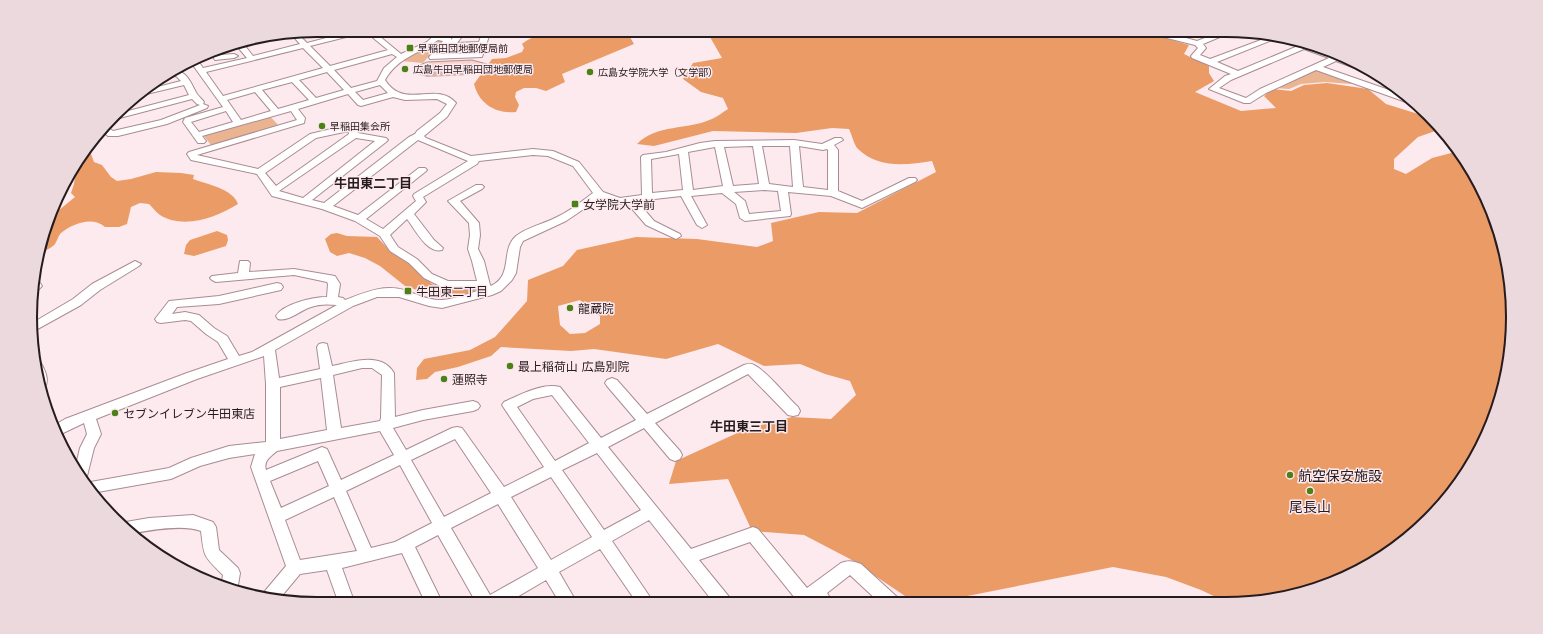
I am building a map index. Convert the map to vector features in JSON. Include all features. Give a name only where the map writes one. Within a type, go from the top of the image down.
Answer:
[{"type":"street","points":[[217,56],[221,59],[249,56],[305,46],[340,37]]},
{"type":"street","points":[[376,37],[394,52],[402,56]]},
{"type":"street","points":[[457,37],[450,45],[483,44]]},
{"type":"street","points":[[382,82],[385,71],[402,56],[439,38],[448,39],[433,57],[479,55],[485,37]]},
{"type":"street","points":[[1174,37],[1198,43],[1214,37]]},
{"type":"street","points":[[298,38],[361,104],[394,94]]},
{"type":"street","points":[[1210,62],[1268,40]]},
{"type":"street","points":[[1198,43],[1202,48],[1195,56],[1239,74]]},
{"type":"street","points":[[1257,44],[1285,54]]},
{"type":"street","points":[[242,48],[249,56]]},
{"type":"street","points":[[1300,48],[1228,78],[1213,89],[1247,101],[1263,91],[1334,59]]},
{"type":"street","points":[[107,131],[111,134],[118,133],[164,122],[257,89],[394,52]]},
{"type":"street","points":[[202,71],[249,56]]},
{"type":"street","points":[[197,64],[202,71],[217,103],[238,122]]},
{"type":"street","points":[[1316,67],[1397,96]]},
{"type":"street","points":[[179,74],[187,82],[194,96]]},
{"type":"street","points":[[294,79],[314,101]]},
{"type":"street","points":[[151,92],[187,82]]},
{"type":"street","points":[[196,135],[382,82]]},
{"type":"street","points":[[326,207],[412,139],[419,136],[420,133],[452,106],[452,103],[448,99],[439,96],[399,97],[382,82]]},
{"type":"street","points":[[257,89],[276,112]]},
{"type":"street","points":[[122,116],[194,96],[217,103]]},
{"type":"street","points":[[206,149],[187,122],[217,103]]},
{"type":"street","points":[[292,107],[301,118],[301,121],[192,154],[194,158],[260,172],[276,194],[326,207],[359,219],[384,234],[394,249],[413,261],[428,276],[446,285],[486,289],[497,288],[506,280],[510,273],[515,247],[519,239],[529,233],[562,219],[599,194]]},
{"type":"street","points":[[298,122],[303,137],[308,139]]},
{"type":"street","points":[[260,172],[313,136],[344,129],[353,130],[354,135]]},
{"type":"street","points":[[273,190],[279,188],[354,135],[383,140],[304,202]]},
{"type":"street","points":[[419,136],[423,140],[463,157],[476,159],[533,152],[550,153],[576,164],[599,194],[619,201],[686,192],[764,187],[833,193],[862,205],[912,180]]},
{"type":"street","points":[[647,197],[646,157],[666,155],[700,146],[719,144],[794,143],[823,147],[838,140]]},
{"type":"street","points":[[794,143],[798,190]]},
{"type":"street","points":[[719,144],[726,189],[741,203],[745,218],[786,214],[783,188]]},
{"type":"street","points":[[757,144],[764,187]]},
{"type":"street","points":[[828,144],[833,150],[833,193]]},
{"type":"street","points":[[683,151],[686,192],[702,225]]},
{"type":"street","points":[[384,234],[421,202],[418,196],[474,162],[476,159]]},
{"type":"street","points":[[359,219],[422,170]]},
{"type":"street","points":[[479,187],[453,201],[474,223],[476,235],[473,249],[486,289]]},
{"type":"street","points":[[630,200],[650,223],[676,236]]},
{"type":"street","points":[[407,215],[410,216],[430,242],[438,248]]},
{"type":"street","points":[[244,263],[242,271],[244,275]]},
{"type":"street","points":[[37,325],[72,305],[96,287],[135,264]]},
{"type":"street","points":[[216,278],[294,272],[330,279],[334,284],[332,300]]},
{"type":"street","points":[[236,362],[223,338],[210,331],[195,318],[185,316],[161,319],[173,304],[219,300],[277,287]]},
{"type":"street","points":[[60,429],[88,416],[192,376],[236,362],[269,349],[349,303],[375,293],[400,293],[429,302],[442,304],[486,289]]},
{"type":"street","points":[[282,316],[302,305],[332,300],[349,303]]},
{"type":"street","points":[[323,347],[335,435]]},
{"type":"street","points":[[269,349],[273,384],[273,446]]},
{"type":"street","points":[[273,384],[362,364],[375,364],[388,373],[388,419],[384,425]]},
{"type":"street","points":[[273,594],[295,568],[332,563],[398,548],[749,368],[761,378],[793,411]]},
{"type":"street","points":[[612,383],[644,422],[675,455]]},
{"type":"street","points":[[642,597],[509,405],[530,395],[555,390],[719,597]]},
{"type":"street","points":[[95,487],[171,473],[196,462],[229,452],[335,435],[423,415],[473,406]]},
{"type":"street","points":[[82,469],[87,448],[94,434],[88,416]]},
{"type":"street","points":[[384,425],[483,597]]},
{"type":"street","points":[[277,517],[457,432],[501,495],[565,597]]},
{"type":"street","points":[[273,446],[261,456],[258,467],[295,568]]},
{"type":"street","points":[[262,478],[322,453],[367,556]]},
{"type":"street","points":[[500,597],[652,511]]},
{"type":"street","points":[[131,527],[149,524],[193,521],[208,527],[211,553],[232,574],[230,583]]},
{"type":"street","points":[[688,557],[753,534],[810,597]]},
{"type":"street","points":[[406,544],[432,597]]},
{"type":"street","points":[[332,563],[344,597]]},
{"type":"street","points":[[814,597],[847,568],[855,569],[886,597]]},
{"type":"shaded area","points":[[533,37],[630,37],[634,44],[562,74],[565,82],[546,91],[536,88],[524,88],[516,92],[515,97],[519,105],[516,112],[502,111],[489,106],[480,97],[474,84],[492,59],[506,58],[522,52],[524,48],[522,44]]},
{"type":"shaded area","points":[[710,37],[1161,37],[1189,45],[1184,54],[1209,66],[1209,73],[1214,81],[1195,92],[1241,111],[1276,108],[1264,96],[1273,89],[1291,91],[1304,85],[1327,83],[1368,89],[1386,104],[1419,114],[1436,131],[1418,137],[1394,159],[1394,169],[1406,174],[1432,158],[1452,153],[1459,161],[1477,193],[1491,227],[1501,262],[1504,280],[1506,317],[1504,354],[1501,372],[1485,424],[1459,473],[1437,502],[1411,528],[1382,550],[1350,568],[1316,582],[1281,592],[1263,595],[1216,597],[1166,577],[1113,567],[962,597],[907,597],[850,559],[804,535],[752,531],[728,479],[669,484],[676,461],[746,429],[792,417],[831,419],[856,395],[850,381],[825,374],[800,364],[764,366],[718,344],[666,359],[594,349],[571,351],[501,347],[491,356],[458,367],[435,372],[427,379],[416,380],[417,368],[424,359],[470,350],[495,337],[527,301],[528,280],[563,266],[577,250],[636,237],[697,239],[757,247],[773,241],[771,223],[819,212],[857,213],[936,172],[932,161],[912,164],[893,164],[875,160],[858,149],[849,129],[832,128],[796,133],[713,131],[654,146],[637,144],[653,133],[703,122],[714,118],[728,109],[723,98],[701,92],[683,79],[693,63],[722,58]],"holes":[[[580,300],[589,311],[600,316],[600,324],[585,333],[570,334],[560,325],[558,306]]]},
{"type":"shaded area","points":[[437,41],[442,41],[423,63],[401,61]]},
{"type":"shaded area","points":[[1318,69],[1353,82],[1351,84],[1325,82],[1301,84],[1289,89],[1275,88]]},
{"type":"shaded area","points":[[269,115],[279,126],[211,145],[203,135]]},
{"type":"shaded area","points":[[90,153],[94,162],[102,165],[111,177],[117,181],[156,172],[194,175],[193,179],[231,194],[238,204],[210,217],[190,222],[169,219],[160,215],[149,204],[140,203],[131,207],[127,224],[119,227],[105,227],[95,222],[83,222],[66,229],[61,233],[55,244],[45,251],[58,211],[75,197],[71,193],[75,177]]},
{"type":"shaded area","points":[[217,231],[227,235],[228,240],[226,246],[194,256],[184,254],[186,245],[190,240]]},
{"type":"shaded area","points":[[337,233],[347,236],[377,237],[392,253],[410,264],[432,284],[446,290],[475,290],[474,292],[442,297],[405,286],[380,266],[365,258],[349,253],[337,256],[330,252],[325,239],[331,234]]},
{"type":"building","points":[[472,60],[487,64],[469,68],[425,70],[415,67],[427,62]]},
{"type":"place","name":"早稲田団地郵便局前","points":[[410,48]]},
{"type":"place","name":"広島牛田早稲田団地郵便局","points":[[405,69]]},
{"type":"place","name":"広島女学院大学（文学部）","points":[[590,72]]},
{"type":"place","name":"早稲田集会所","points":[[322,126]]},
{"type":"place","name":"女学院大学前","points":[[575,204]]},
{"type":"place","name":"牛田東二丁目","points":[[408,291]]},
{"type":"place","name":"龍蔵院","points":[[570,308]]},
{"type":"place","name":"最上稲荷山 広島別院","points":[[510,366]]},
{"type":"place","name":"蓮照寺","points":[[444,379]]},
{"type":"place","name":"セブンイレブン牛田東店","points":[[115,413]]},
{"type":"place","name":"航空保安施設","points":[[1290,475]]},
{"type":"place","name":"尾長山","points":[[1310,491]]},
{"type":"district","name":"牛田東二丁目","points":[[373,183]]},
{"type":"district","name":"牛田東三丁目","points":[[749,426]]}]
